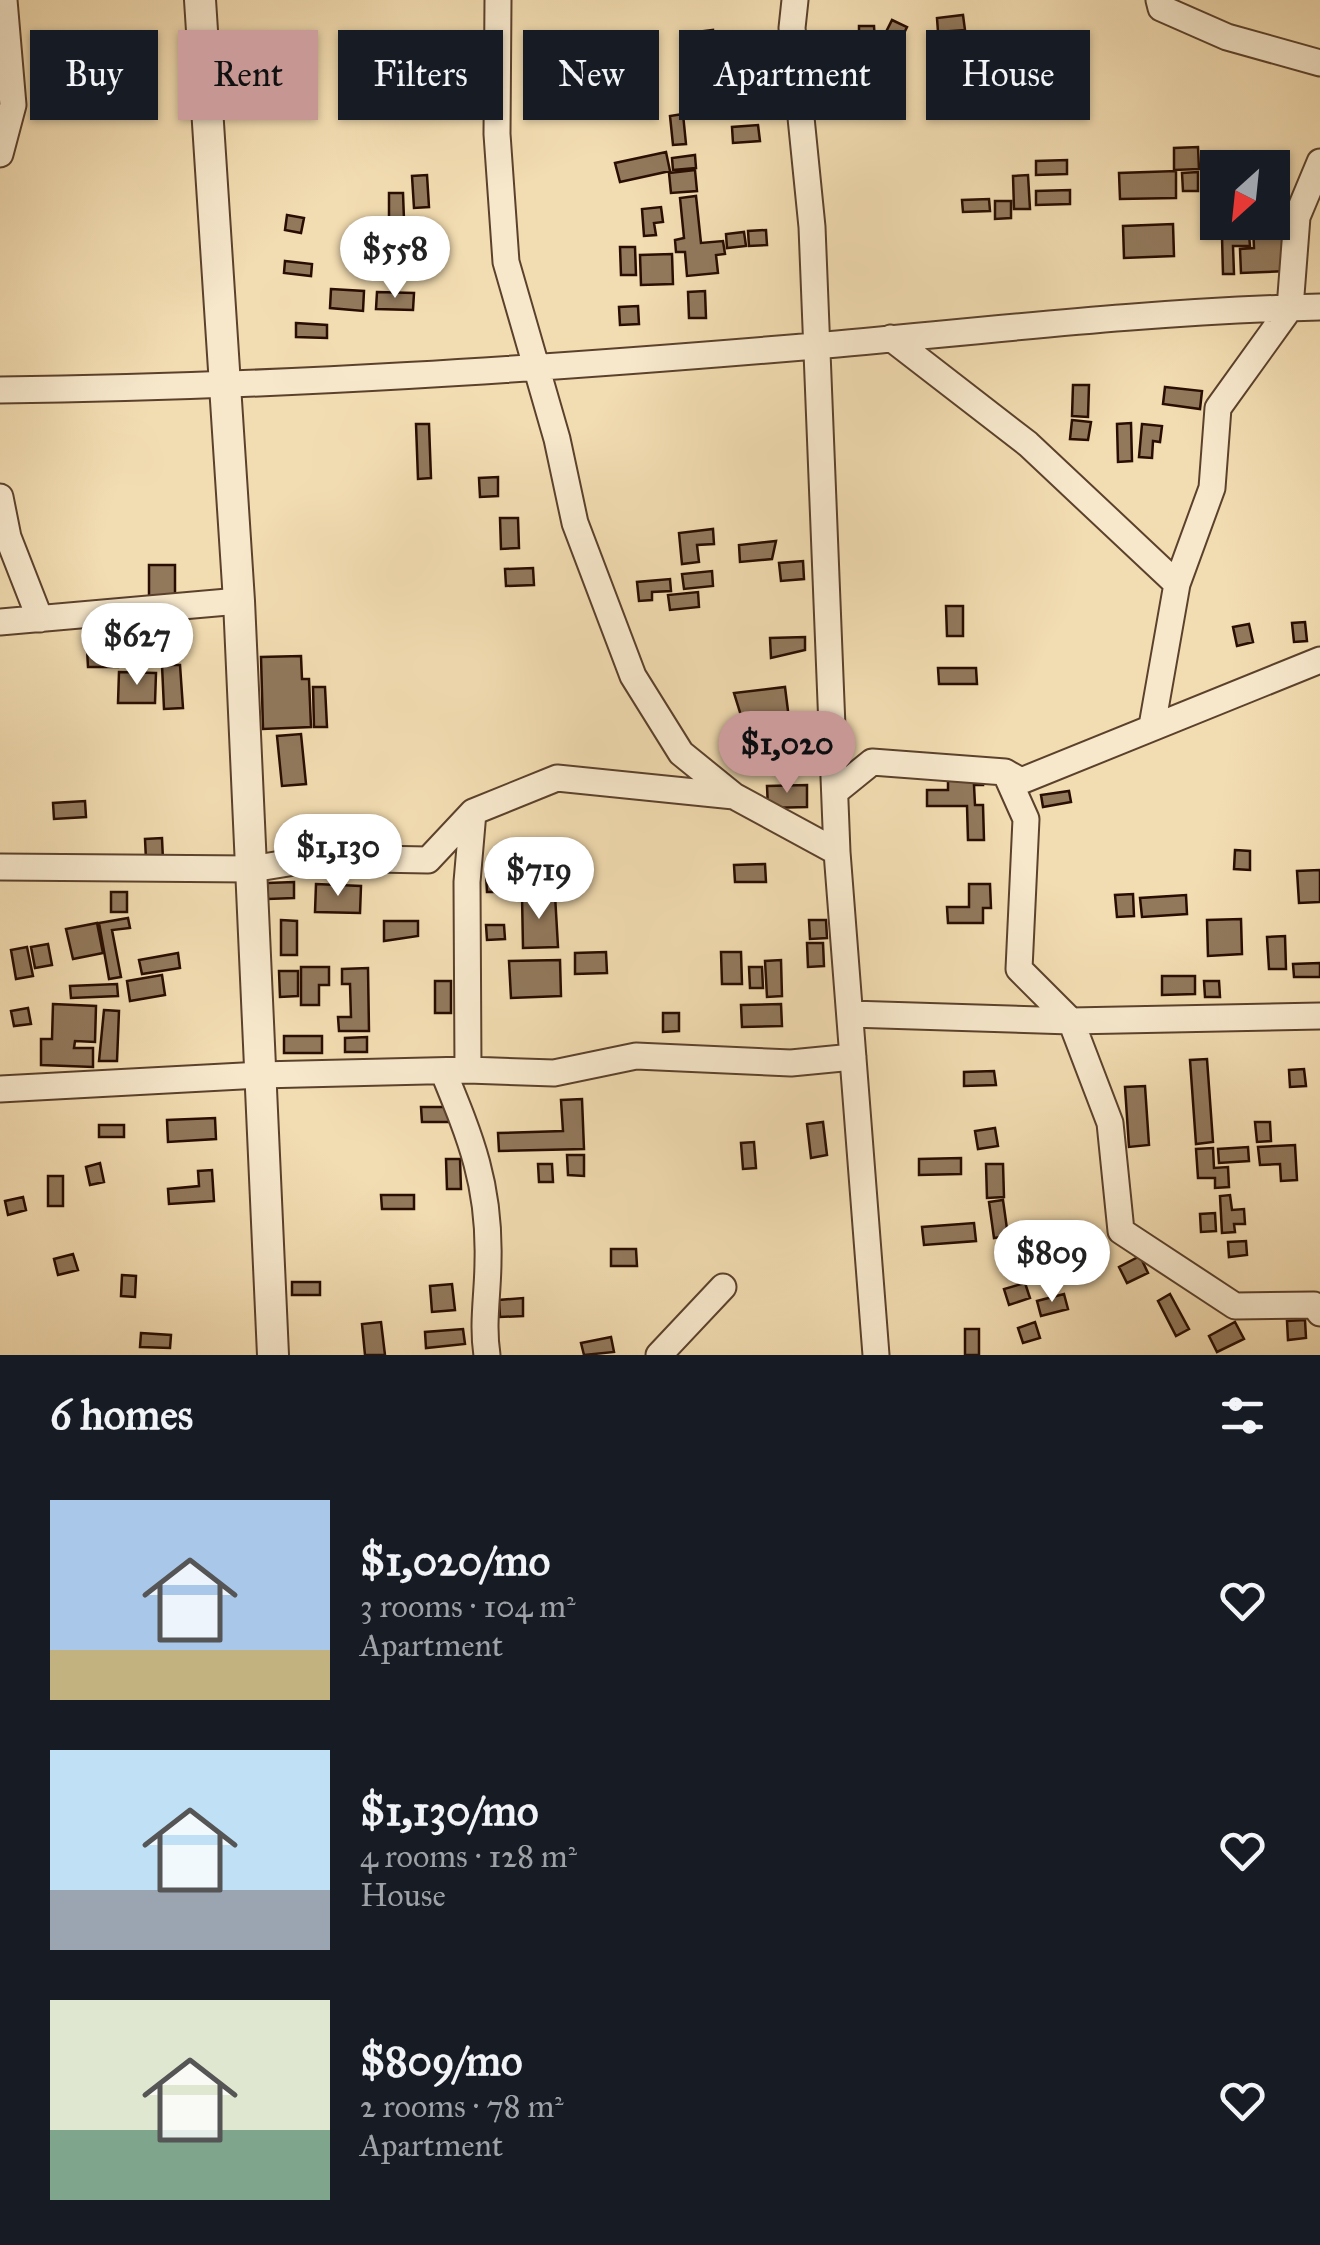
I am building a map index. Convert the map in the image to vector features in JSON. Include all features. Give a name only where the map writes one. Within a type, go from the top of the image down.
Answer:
[{"type":"street","points":[[0,154],[13,105],[4,0]]},
{"type":"street","points":[[200,0],[239,601],[273,1355]]},
{"type":"street","points":[[498,0],[497,134],[506,262],[575,522],[634,676],[681,753],[734,796],[838,852]]},
{"type":"street","points":[[795,0],[792,28],[812,227],[838,852],[876,1355]]},
{"type":"street","points":[[1159,0],[1161,8],[1227,37],[1320,63]]},
{"type":"street","points":[[1152,726],[1177,584],[1212,488],[1218,408],[1290,308],[1297,217],[1320,162]]},
{"type":"street","points":[[0,390],[225,387],[537,368],[1320,307]]},
{"type":"street","points":[[891,338],[1028,444],[1177,584]]},
{"type":"street","points":[[0,497],[8,537],[40,619]]},
{"type":"street","points":[[0,622],[239,601]]},
{"type":"street","points":[[835,792],[872,762],[1004,772],[1022,781],[1070,765],[1152,726],[1320,660]]},
{"type":"street","points":[[1004,772],[1026,819],[1019,969],[1071,1020],[1110,1124],[1121,1231],[1235,1306],[1314,1304],[1320,1313]]},
{"type":"street","points":[[0,867],[251,869],[319,858],[428,860],[473,812],[557,778],[734,796]]},
{"type":"street","points":[[473,812],[455,1070],[480,1162],[488,1258],[483,1329],[488,1355]]},
{"type":"street","points":[[850,1014],[1071,1020],[1320,1016]]},
{"type":"street","points":[[0,1089],[260,1075],[455,1070],[554,1073],[636,1056],[791,1063],[853,1057]]},
{"type":"street","points":[[659,1355],[723,1286]]},
{"type":"building","points":[[963,15],[965,30],[938,30],[937,18]]},
{"type":"building","points":[[892,20],[907,27],[906,30],[887,30]]},
{"type":"building","points":[[679,115],[679,120],[684,120],[686,144],[673,145],[670,116]]},
{"type":"building","points":[[758,125],[760,141],[733,143],[732,127]]},
{"type":"building","points":[[1198,147],[1199,169],[1174,170],[1174,148]]},
{"type":"building","points":[[666,152],[670,171],[620,182],[615,163]]},
{"type":"building","points":[[695,155],[696,168],[673,170],[672,158]]},
{"type":"building","points":[[1067,160],[1067,174],[1036,175],[1036,161]]},
{"type":"building","points":[[695,170],[697,191],[671,193],[669,173]]},
{"type":"building","points":[[1176,171],[1176,198],[1120,199],[1119,173]]},
{"type":"building","points":[[1198,172],[1198,191],[1183,191],[1182,173]]},
{"type":"building","points":[[427,175],[429,207],[414,208],[412,176]]},
{"type":"building","points":[[1028,175],[1030,209],[1014,209],[1013,176]]},
{"type":"building","points":[[1070,190],[1070,204],[1036,205],[1036,191]]},
{"type":"building","points":[[389,193],[403,193],[404,220],[389,220]]},
{"type":"building","points":[[696,196],[701,243],[723,241],[725,254],[716,255],[718,273],[687,276],[685,252],[676,252],[675,240],[684,238],[680,198]]},
{"type":"building","points":[[989,199],[990,211],[963,212],[962,200]]},
{"type":"building","points":[[995,201],[1011,201],[1011,218],[995,219]]},
{"type":"building","points":[[661,207],[663,222],[654,223],[656,235],[644,236],[642,209]]},
{"type":"building","points":[[287,215],[304,218],[301,233],[285,230]]},
{"type":"building","points":[[1173,224],[1174,256],[1124,258],[1123,226]]},
{"type":"building","points":[[413,229],[433,229],[433,245],[414,245]]},
{"type":"building","points":[[766,230],[767,245],[749,246],[748,231]]},
{"type":"building","points":[[744,232],[746,246],[727,248],[726,234]]},
{"type":"building","points":[[1222,240],[1249,240],[1250,246],[1233,246],[1234,274],[1223,274]]},
{"type":"building","points":[[1254,240],[1287,240],[1288,271],[1241,273],[1240,249],[1254,248]]},
{"type":"building","points":[[620,247],[635,247],[636,275],[621,275]]},
{"type":"building","points":[[672,254],[673,284],[641,285],[640,255]]},
{"type":"building","points":[[285,261],[312,264],[311,276],[284,273]]},
{"type":"building","points":[[331,289],[364,291],[363,311],[330,308]]},
{"type":"building","points":[[705,291],[706,318],[689,318],[688,292]]},
{"type":"building","points":[[377,292],[414,293],[413,310],[376,309]]},
{"type":"building","points":[[638,306],[639,324],[620,325],[619,307]]},
{"type":"building","points":[[296,323],[327,325],[327,338],[296,337]]},
{"type":"building","points":[[1073,385],[1089,385],[1088,417],[1072,416]]},
{"type":"building","points":[[1165,387],[1202,391],[1200,409],[1163,404]]},
{"type":"building","points":[[1072,420],[1091,422],[1088,440],[1070,439]]},
{"type":"building","points":[[1131,423],[1132,461],[1118,462],[1117,424]]},
{"type":"building","points":[[416,424],[429,424],[431,478],[418,479]]},
{"type":"building","points":[[1142,424],[1162,426],[1160,442],[1153,441],[1152,458],[1139,457]]},
{"type":"building","points":[[498,477],[498,496],[480,497],[479,478]]},
{"type":"building","points":[[500,518],[518,518],[519,548],[501,549]]},
{"type":"building","points":[[713,529],[714,544],[697,545],[699,562],[682,564],[679,533]]},
{"type":"building","points":[[776,541],[772,559],[740,562],[739,545]]},
{"type":"building","points":[[803,561],[804,579],[781,581],[779,563]]},
{"type":"building","points":[[149,565],[175,565],[175,599],[149,599]]},
{"type":"building","points":[[533,568],[534,585],[506,586],[505,569]]},
{"type":"building","points":[[712,571],[713,586],[684,589],[682,574]]},
{"type":"building","points":[[670,579],[671,591],[652,592],[652,600],[639,601],[637,582]]},
{"type":"building","points":[[698,592],[699,607],[670,610],[668,595]]},
{"type":"building","points":[[946,606],[963,606],[963,636],[947,636]]},
{"type":"building","points":[[1305,622],[1307,641],[1294,642],[1292,623]]},
{"type":"building","points":[[1249,624],[1253,642],[1237,646],[1233,627]]},
{"type":"building","points":[[805,637],[805,650],[771,658],[770,638]]},
{"type":"building","points":[[87,649],[117,649],[118,667],[88,667]]},
{"type":"building","points":[[301,656],[302,679],[309,679],[311,727],[263,729],[261,657]]},
{"type":"building","points":[[162,665],[180,665],[183,708],[164,709]]},
{"type":"building","points":[[938,668],[976,668],[977,684],[939,684]]},
{"type":"building","points":[[119,672],[156,673],[155,703],[118,703]]},
{"type":"building","points":[[313,687],[325,687],[327,727],[314,727]]},
{"type":"building","points":[[785,687],[789,719],[744,725],[734,693]]},
{"type":"building","points":[[301,734],[306,784],[282,786],[277,736]]},
{"type":"building","points":[[948,772],[982,772],[983,785],[974,785],[975,805],[983,805],[984,840],[968,840],[967,806],[927,806],[927,790],[948,790]]},
{"type":"building","points":[[807,785],[807,807],[768,808],[767,786]]},
{"type":"building","points":[[1069,791],[1071,802],[1043,807],[1041,795]]},
{"type":"building","points":[[85,801],[86,817],[54,819],[53,803]]},
{"type":"building","points":[[162,838],[163,860],[146,860],[145,839]]},
{"type":"building","points":[[1235,850],[1250,851],[1250,870],[1234,869]]},
{"type":"building","points":[[765,864],[766,882],[735,882],[734,865]]},
{"type":"building","points":[[1320,870],[1320,902],[1299,903],[1297,871]]},
{"type":"building","points":[[486,874],[502,874],[503,892],[487,892]]},
{"type":"building","points":[[294,882],[294,898],[268,899],[267,883]]},
{"type":"building","points":[[316,884],[361,886],[360,913],[315,912]]},
{"type":"building","points":[[969,884],[990,884],[991,908],[983,908],[983,923],[948,923],[947,907],[969,907]]},
{"type":"building","points":[[111,892],[127,892],[127,912],[111,912]]},
{"type":"building","points":[[1133,894],[1134,916],[1117,917],[1115,895]]},
{"type":"building","points":[[522,895],[555,895],[558,947],[523,948]]},
{"type":"building","points":[[1186,895],[1187,914],[1142,917],[1140,898]]},
{"type":"building","points":[[128,918],[130,928],[112,930],[121,977],[109,979],[99,923]]},
{"type":"building","points":[[1241,919],[1242,954],[1208,956],[1207,920]]},
{"type":"building","points":[[281,920],[297,921],[297,955],[281,955]]},
{"type":"building","points":[[809,920],[826,920],[827,938],[810,939]]},
{"type":"building","points":[[384,921],[418,921],[418,936],[384,941]]},
{"type":"building","points":[[97,923],[103,953],[73,959],[66,929]]},
{"type":"building","points":[[486,925],[504,925],[505,939],[487,940]]},
{"type":"building","points":[[1285,936],[1286,969],[1269,969],[1267,937]]},
{"type":"building","points":[[807,943],[823,943],[824,966],[808,967]]},
{"type":"building","points":[[48,944],[52,965],[35,968],[31,947]]},
{"type":"building","points":[[27,947],[33,976],[16,979],[11,950]]},
{"type":"building","points":[[606,952],[607,973],[575,974],[575,953]]},
{"type":"building","points":[[721,952],[741,952],[742,984],[722,984]]},
{"type":"building","points":[[178,953],[180,968],[142,974],[139,960]]},
{"type":"building","points":[[560,960],[561,996],[511,998],[509,961]]},
{"type":"building","points":[[781,960],[782,996],[767,997],[765,961]]},
{"type":"building","points":[[1320,963],[1320,977],[1294,977],[1293,964]]},
{"type":"building","points":[[301,967],[329,967],[329,985],[319,985],[319,1005],[301,1005]]},
{"type":"building","points":[[749,967],[762,967],[763,988],[750,988]]},
{"type":"building","points":[[368,968],[369,1031],[339,1031],[338,1017],[351,1017],[350,984],[342,984],[342,969]]},
{"type":"building","points":[[279,971],[298,971],[298,996],[280,997]]},
{"type":"building","points":[[162,975],[165,995],[130,1001],[127,981]]},
{"type":"building","points":[[1162,976],[1195,976],[1195,994],[1162,995]]},
{"type":"building","points":[[435,981],[451,981],[451,1013],[435,1013]]},
{"type":"building","points":[[1204,981],[1219,981],[1220,997],[1205,997]]},
{"type":"building","points":[[117,984],[118,996],[71,998],[70,986]]},
{"type":"building","points":[[53,1004],[96,1006],[95,1042],[75,1041],[74,1048],[93,1048],[93,1067],[41,1065],[41,1039],[52,1039]]},
{"type":"building","points":[[781,1004],[782,1026],[742,1027],[741,1005]]},
{"type":"building","points":[[28,1008],[31,1024],[14,1026],[11,1011]]},
{"type":"building","points":[[104,1010],[119,1011],[117,1061],[99,1061]]},
{"type":"building","points":[[663,1013],[679,1013],[679,1031],[663,1032]]},
{"type":"building","points":[[284,1036],[322,1036],[322,1053],[284,1053]]},
{"type":"building","points":[[367,1037],[367,1052],[345,1052],[345,1038]]},
{"type":"building","points":[[1207,1059],[1213,1142],[1196,1144],[1190,1060]]},
{"type":"building","points":[[1304,1069],[1306,1086],[1290,1087],[1289,1070]]},
{"type":"building","points":[[994,1071],[996,1085],[964,1086],[964,1072]]},
{"type":"building","points":[[1145,1086],[1149,1145],[1129,1147],[1125,1087]]},
{"type":"building","points":[[582,1099],[584,1149],[499,1151],[498,1133],[563,1131],[561,1100]]},
{"type":"building","points":[[421,1107],[456,1107],[457,1122],[422,1122]]},
{"type":"building","points":[[215,1118],[216,1139],[168,1142],[167,1120]]},
{"type":"building","points":[[823,1122],[827,1155],[811,1158],[807,1124]]},
{"type":"building","points":[[1255,1122],[1270,1122],[1271,1141],[1257,1142]]},
{"type":"building","points":[[99,1125],[124,1125],[124,1137],[99,1137]]},
{"type":"building","points":[[995,1128],[998,1146],[978,1149],[975,1131]]},
{"type":"building","points":[[754,1142],[756,1168],[743,1169],[741,1143]]},
{"type":"building","points":[[1295,1145],[1297,1180],[1281,1181],[1280,1164],[1260,1165],[1258,1147]]},
{"type":"building","points":[[1248,1147],[1249,1161],[1219,1163],[1218,1149]]},
{"type":"building","points":[[1213,1148],[1214,1168],[1228,1167],[1229,1187],[1215,1188],[1215,1178],[1198,1178],[1196,1149]]},
{"type":"building","points":[[567,1155],[584,1155],[584,1176],[568,1175]]},
{"type":"building","points":[[961,1158],[961,1174],[919,1175],[919,1159]]},
{"type":"building","points":[[446,1159],[460,1159],[461,1189],[447,1189]]},
{"type":"building","points":[[100,1163],[104,1182],[90,1185],[86,1167]]},
{"type":"building","points":[[538,1164],[552,1164],[553,1182],[539,1182]]},
{"type":"building","points":[[986,1164],[1003,1164],[1004,1197],[987,1198]]},
{"type":"building","points":[[212,1170],[214,1201],[169,1204],[168,1189],[199,1186],[198,1171]]},
{"type":"building","points":[[48,1176],[63,1176],[63,1206],[48,1206]]},
{"type":"building","points":[[381,1195],[414,1195],[414,1209],[382,1209]]},
{"type":"building","points":[[1230,1195],[1232,1210],[1244,1209],[1245,1224],[1234,1224],[1235,1232],[1222,1233],[1220,1196]]},
{"type":"building","points":[[23,1197],[26,1210],[8,1215],[5,1201]]},
{"type":"building","points":[[1003,1200],[1008,1236],[994,1238],[989,1202]]},
{"type":"building","points":[[1215,1213],[1216,1231],[1201,1232],[1200,1214]]},
{"type":"building","points":[[974,1223],[976,1241],[924,1245],[922,1227]]},
{"type":"building","points":[[1246,1241],[1247,1255],[1229,1257],[1228,1242]]},
{"type":"building","points":[[611,1249],[636,1249],[637,1266],[611,1266]]},
{"type":"building","points":[[73,1254],[78,1270],[58,1275],[54,1259]]},
{"type":"building","points":[[1140,1256],[1148,1273],[1127,1283],[1119,1267]]},
{"type":"building","points":[[122,1275],[136,1276],[135,1297],[121,1296]]},
{"type":"building","points":[[292,1282],[320,1282],[320,1295],[292,1295]]},
{"type":"building","points":[[1025,1283],[1030,1298],[1009,1305],[1004,1289]]},
{"type":"building","points":[[452,1284],[455,1310],[432,1312],[430,1286]]},
{"type":"building","points":[[1064,1294],[1068,1309],[1041,1316],[1037,1301]]},
{"type":"building","points":[[1170,1294],[1189,1329],[1176,1336],[1158,1301]]},
{"type":"building","points":[[523,1298],[523,1316],[500,1317],[499,1300]]},
{"type":"building","points":[[1305,1320],[1306,1338],[1288,1340],[1287,1321]]},
{"type":"building","points":[[381,1322],[385,1355],[365,1355],[362,1324]]},
{"type":"building","points":[[1035,1322],[1040,1338],[1023,1343],[1018,1328]]},
{"type":"building","points":[[1235,1322],[1244,1339],[1217,1352],[1209,1336]]},
{"type":"building","points":[[463,1329],[465,1344],[426,1348],[425,1332]]},
{"type":"building","points":[[965,1329],[979,1329],[979,1355],[965,1355]]},
{"type":"building","points":[[141,1333],[171,1335],[170,1348],[140,1347]]},
{"type":"building","points":[[611,1337],[614,1352],[584,1355],[581,1343]]}]
